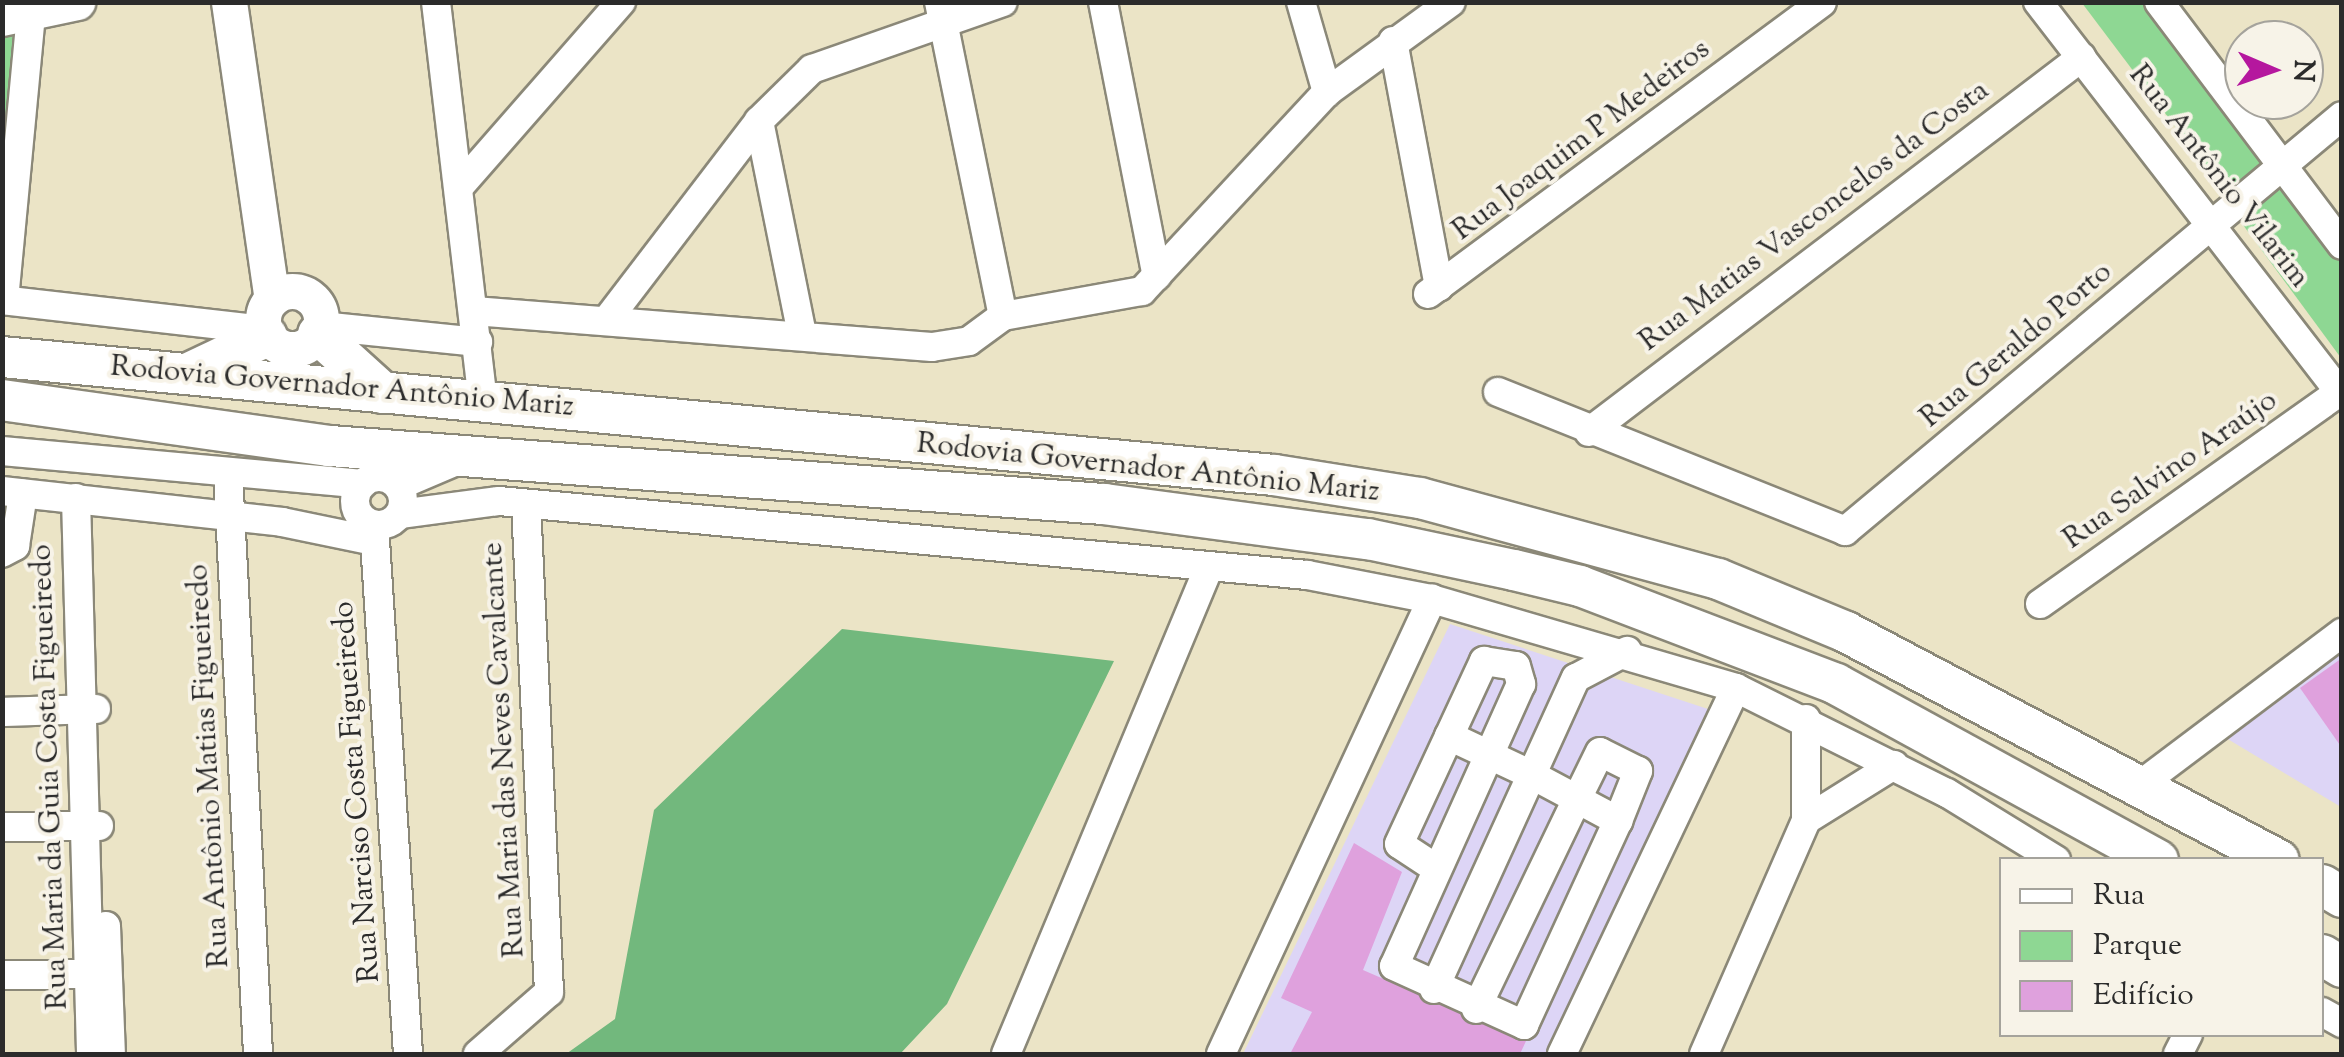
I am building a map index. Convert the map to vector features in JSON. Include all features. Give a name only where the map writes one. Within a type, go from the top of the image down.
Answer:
[{"type":"highway","points":[[191,372],[273,312]]},
{"type":"highway","points":[[319,330],[382,393]]},
{"type":"highway","name":"Rodovia Governador Antônio Mariz","points":[[2,357],[1274,475],[1497,515],[1718,579],[1810,617],[2273,857]]},
{"type":"highway","name":"Rodovia Governador Antônio Mariz","points":[[2,400],[470,456],[1104,504],[1368,539],[1580,586],[1836,684],[2153,857]]},
{"type":"main road","points":[[22,11],[77,2]]},
{"type":"main road","points":[[229,2],[270,248],[273,312],[298,349],[319,330],[316,303],[273,312]]},
{"type":"street","points":[[436,2],[483,401]]},
{"type":"street","points":[[459,187],[621,2]]},
{"type":"street","points":[[607,320],[758,121],[812,68],[941,9],[1003,2]]},
{"type":"street","points":[[1103,2],[1158,276]]},
{"type":"street","points":[[1302,2],[1327,92]]},
{"type":"street","points":[[474,310],[950,346],[1003,316],[1142,291],[1327,92],[1451,2]]},
{"type":"street","name":"Rua Joaquim P Medeiros","points":[[1394,41],[1434,291],[1822,2]]},
{"type":"street","name":"Rua Antônio Vilarim","points":[[2038,2],[2215,221],[2340,393]]},
{"type":"street","name":"Rua Antônio Vilarim","points":[[2159,2],[2342,245]]},
{"type":"street","points":[[941,9],[1003,316]]},
{"type":"street","points":[[22,11],[3,300],[210,319],[273,312]]},
{"type":"street","name":"Rua Matias Vasconcelos da Costa","points":[[1589,432],[2082,58]]},
{"type":"street","name":"Rua Geraldo Porto","points":[[1589,432],[1654,448],[1845,531],[2342,116]]},
{"type":"street","points":[[758,121],[802,335]]},
{"type":"street","points":[[319,330],[478,342]]},
{"type":"street","points":[[1498,392],[1589,432]]},
{"type":"street","name":"Rua Salvino Araújo","points":[[2040,604],[2340,393]]},
{"type":"street","points":[[2,451],[321,480],[381,507]]},
{"type":"street","points":[[381,507],[470,456]]},
{"type":"street","name":"Rua Antônio Matias Figueiredo","points":[[228,473],[258,1054]]},
{"type":"street","points":[[2,553],[15,546],[13,492],[230,519],[471,501],[1209,566],[1432,599],[1554,629],[1736,688],[1894,765],[2051,857]]},
{"type":"street","name":"Rua Maria da Guia Costa Figueiredo","points":[[85,499],[98,974],[111,1054]]},
{"type":"street","name":"Rua Maria das Neves Cavalcante","points":[[478,1054],[549,992],[526,504]]},
{"type":"street","name":"Rua Narciso Costa Figueiredo","points":[[381,507],[408,1054]]},
{"type":"street","points":[[1006,1054],[1209,566]]},
{"type":"street","points":[[1221,1054],[1432,599]]},
{"type":"street","points":[[1554,629],[1576,678]]},
{"type":"street","points":[[2140,785],[2342,633]]},
{"type":"street","points":[[1434,989],[1576,678],[1627,651]]},
{"type":"street","points":[[1437,868],[1399,844],[1474,672],[1484,662],[1516,666],[1521,684],[1437,868],[1392,957],[1400,972],[1434,989],[1476,1009],[1512,1026],[1533,1014],[1618,820],[1635,764],[1600,752],[1476,1009]]},
{"type":"street","points":[[1562,1054],[1736,688]]},
{"type":"street","points":[[2,712],[89,709]]},
{"type":"street","points":[[1704,1054],[1806,820],[1806,720]]},
{"type":"street","points":[[1448,736],[1618,820]]},
{"type":"street","points":[[1806,820],[1894,765]]},
{"type":"street","points":[[2,827],[92,826]]},
{"type":"street","points":[[2,975],[98,974]]},
{"type":"street","name":"Rua Maria da Guia Costa Figueiredo","points":[[91,1054],[98,974]]},
{"type":"shaded area","points":[[1450,624],[1714,711],[1545,1054],[1243,1054]]},
{"type":"shaded area","points":[[2341,649],[2341,807],[2221,735]]},
{"type":"green space","points":[[2082,3],[2147,3],[2224,102],[2224,120],[2238,120],[2267,158],[2226,194]]},
{"type":"green space","points":[[25,20],[3,199],[3,25]]},
{"type":"green space","points":[[2285,178],[2341,253],[2341,358],[2235,214]]},
{"type":"green space","points":[[842,629],[1114,661],[947,1004],[900,1054],[566,1054],[615,1019],[654,810]]},
{"type":"building","points":[[2342,658],[2342,748],[2300,688]]},
{"type":"building","points":[[1354,843],[1402,872],[1363,970],[1526,1041],[1520,1054],[1290,1054],[1312,1012],[1281,998]]}]
